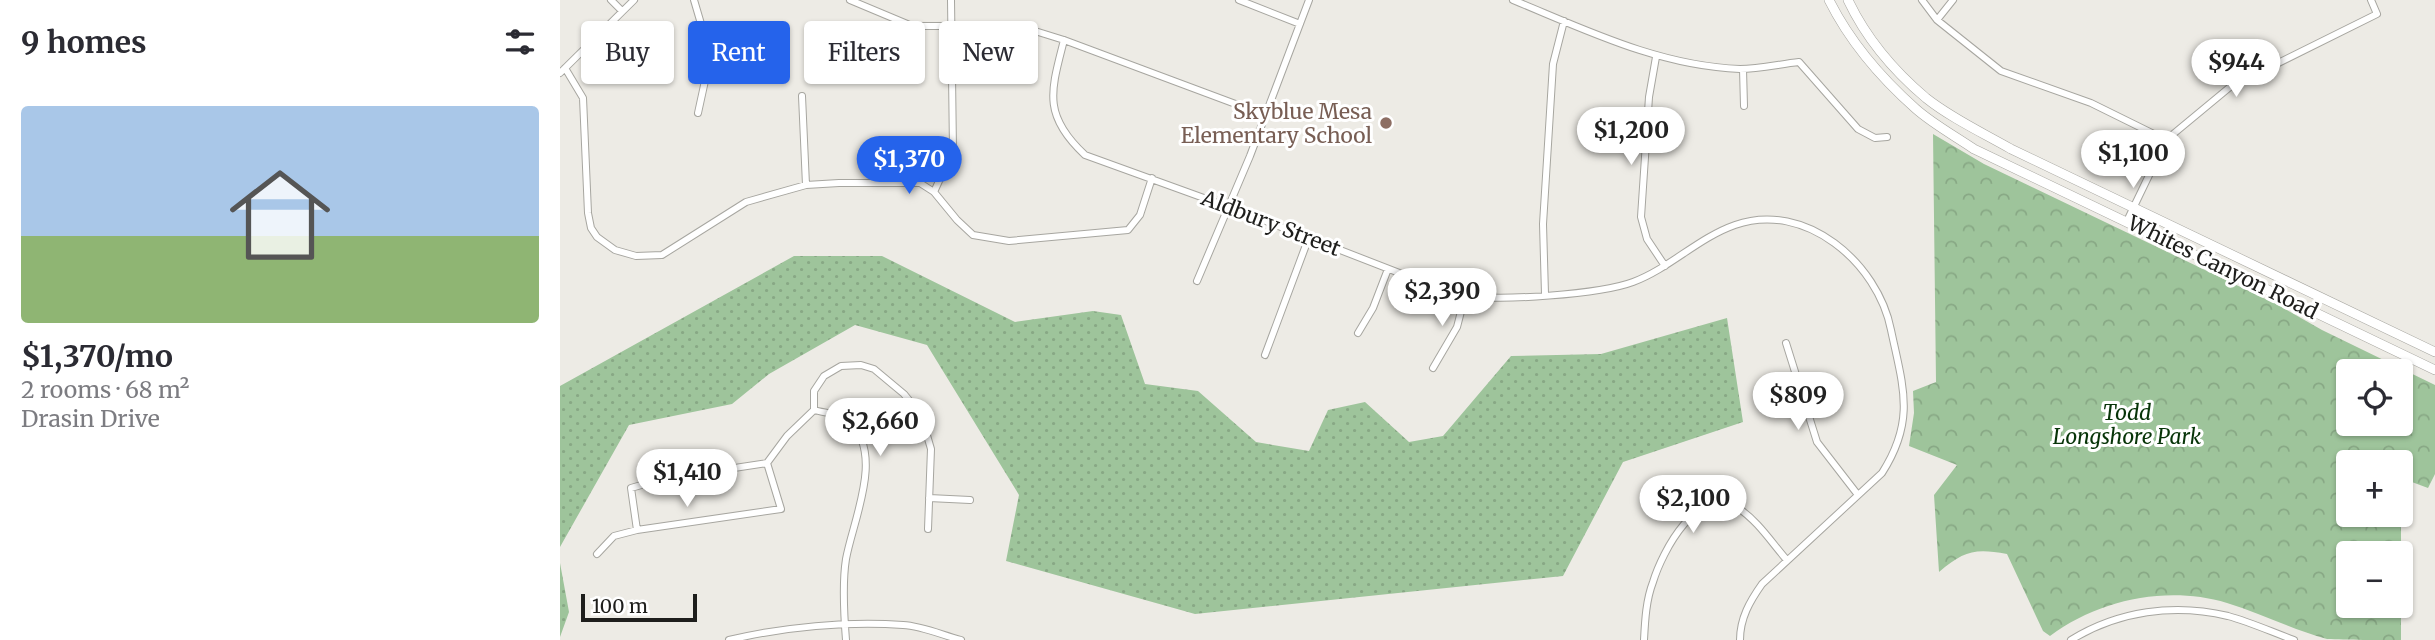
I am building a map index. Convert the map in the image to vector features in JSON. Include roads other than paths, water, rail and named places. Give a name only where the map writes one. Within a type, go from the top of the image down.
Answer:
[{"type":"main road","name":"Whites Canyon Road","points":[[1829,0],[1840,22],[1869,61],[1917,110],[1974,149],[2127,220],[2435,370]]},
{"type":"main road","name":"Whites Canyon Road","points":[[1848,0],[1872,43],[1927,99],[2011,149],[2435,352]]},
{"type":"street","points":[[611,0],[621,10]]},
{"type":"street","points":[[634,0],[621,10],[563,71],[583,99],[591,228],[597,237],[615,250],[636,256],[662,255],[746,202],[806,185],[839,183],[920,183],[934,192],[973,235],[1009,241],[1128,230],[1140,215],[1152,178]]},
{"type":"street","points":[[694,0],[709,51],[698,113]]},
{"type":"street","points":[[850,0],[912,26],[939,26]]},
{"type":"street","points":[[951,0],[952,21]]},
{"type":"street","points":[[1239,0],[1300,24]]},
{"type":"street","points":[[1196,281],[1229,207],[1309,0]]},
{"type":"street","points":[[1513,0],[1656,57],[1699,66],[1743,69],[1799,62],[1858,129],[1875,138],[1887,137]]},
{"type":"street","points":[[1922,0],[1937,20],[2001,71],[2091,103],[2166,140]]},
{"type":"street","points":[[1937,20],[1953,0]]},
{"type":"street","points":[[2127,220],[2166,140],[2230,86],[2377,14],[2371,0]]},
{"type":"street","points":[[1545,294],[1543,224],[1553,64],[1564,21]]},
{"type":"street","points":[[1038,33],[1064,40],[1265,115]]},
{"type":"street","name":"Aldbury Street","points":[[1064,40],[1053,85],[1055,114],[1070,141],[1085,155],[1465,296],[1504,297],[1605,289],[1632,282],[1665,266],[1734,225],[1764,219],[1807,227],[1826,236],[1849,257],[1880,294],[1889,318],[1904,391],[1902,428],[1896,451],[1882,473],[1762,584],[1750,601],[1742,620],[1740,640]]},
{"type":"street","points":[[1656,57],[1649,97],[1642,217],[1647,239],[1665,266]]},
{"type":"street","points":[[1743,69],[1744,106]]},
{"type":"street","points":[[934,192],[953,150],[952,84]]},
{"type":"street","points":[[802,96],[806,185]]},
{"type":"street","points":[[1265,355],[1309,237]]},
{"type":"street","points":[[1358,333],[1373,308],[1388,269]]},
{"type":"street","points":[[1433,368],[1457,327],[1465,296]]},
{"type":"street","points":[[1786,343],[1817,442],[1858,495]]},
{"type":"street","points":[[637,530],[632,488],[662,478],[767,463],[787,436],[814,410],[814,391],[824,376],[841,366],[861,365],[886,377],[921,415],[930,449],[928,529]]},
{"type":"street","points":[[814,410],[848,419],[861,437],[867,459],[859,517],[846,560],[846,640]]},
{"type":"street","points":[[597,554],[614,536],[637,530],[781,509],[767,463]]},
{"type":"street","points":[[929,498],[970,500]]},
{"type":"street","points":[[1644,640],[1646,611],[1653,582],[1665,555],[1685,522],[1709,504],[1723,503],[1737,507],[1786,559]]},
{"type":"street","points":[[2071,640],[2113,620],[2157,611],[2182,610],[2231,617],[2294,640]]},
{"type":"street","points":[[729,640],[763,632],[845,625],[905,625],[961,640]]},
{"type":"place","name":"Skyblue Mesa Elementary School","points":[[1386,123]]},
{"type":"park label","name":"Todd Longshore Park","points":[[2127,424]]}]
